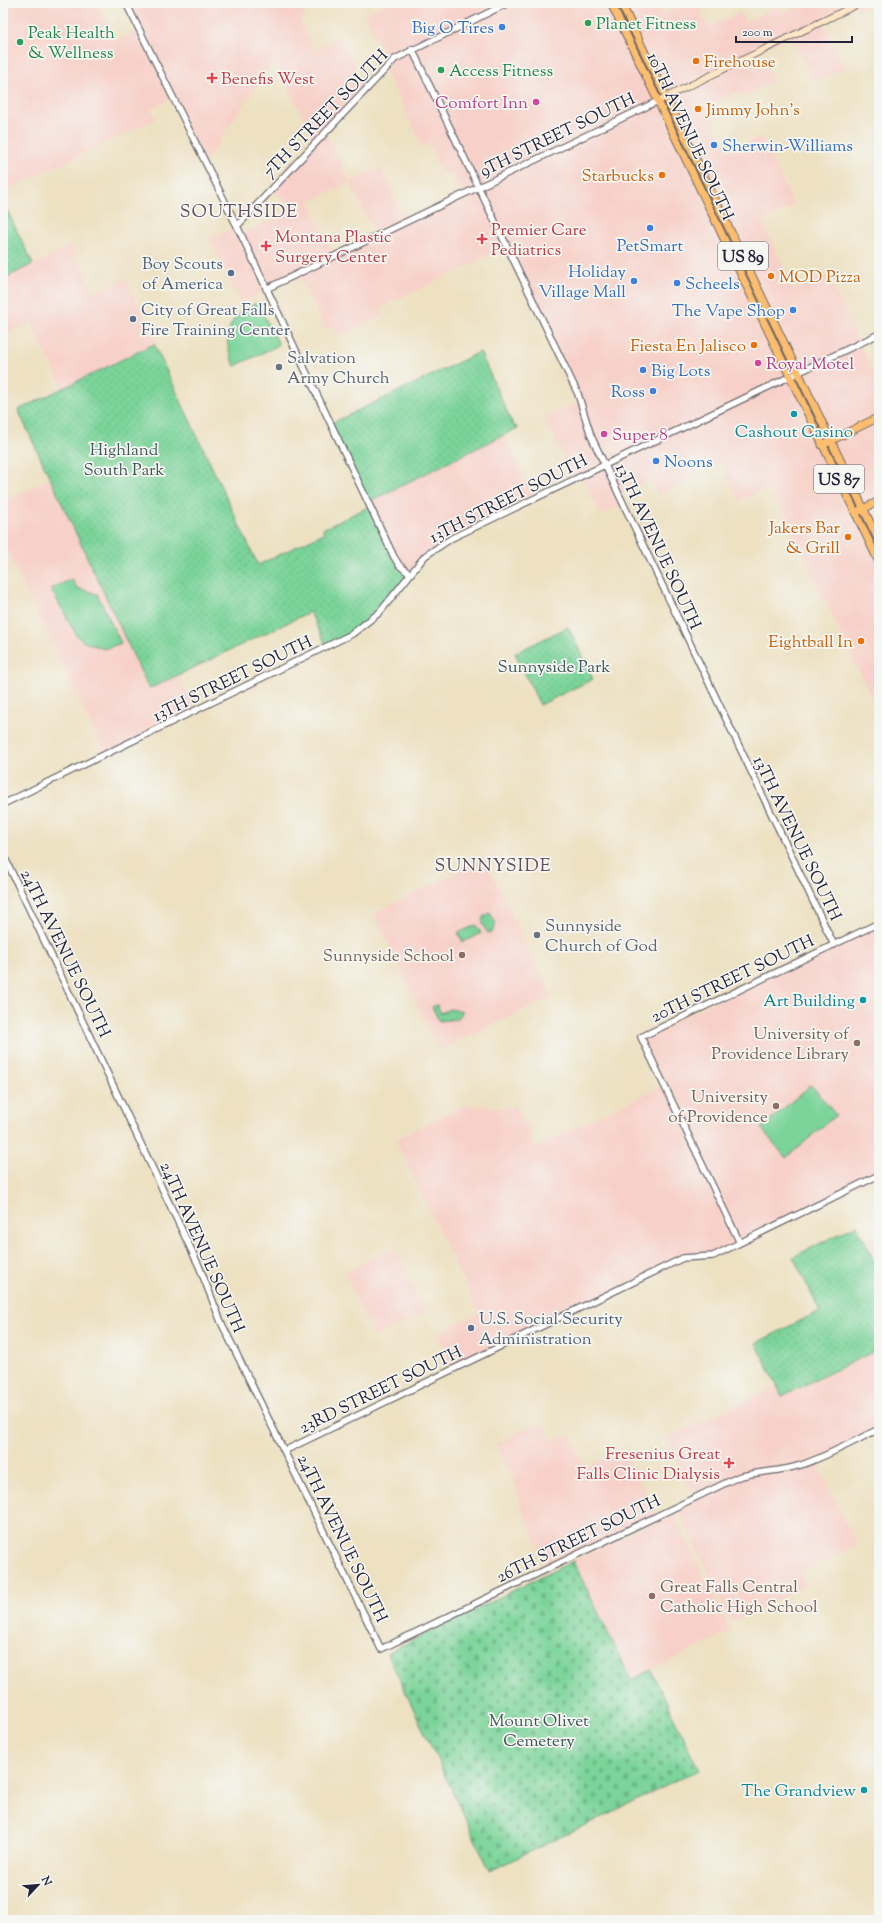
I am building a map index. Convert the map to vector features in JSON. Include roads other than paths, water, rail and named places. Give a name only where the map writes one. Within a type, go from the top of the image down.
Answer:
[{"type":"main road","name":"10TH AVENUE SOUTH","points":[[611,3],[879,562]]},
{"type":"main road","name":"10TH AVENUE SOUTH","points":[[621,3],[879,541]]},
{"type":"main road","name":"9TH STREET SOUTH","points":[[658,101],[860,3]]},
{"type":"main road","name":"US 87","points":[[822,445],[879,417]]},
{"type":"main road","name":"US 87","points":[[863,509],[879,501]]},
{"type":"main road","points":[[855,513],[863,509]]},
{"type":"street","points":[[126,3],[237,226],[394,557],[399,565],[410,574]]},
{"type":"street","name":"7TH STREET SOUTH","points":[[237,226],[395,59],[508,3]]},
{"type":"street","name":"13TH AVENUE SOUTH","points":[[412,50],[578,394],[591,436],[834,945]]},
{"type":"street","name":"9TH STREET SOUTH","points":[[266,289],[658,101]]},
{"type":"street","name":"13TH STREET SOUTH","points":[[3,804],[352,634],[380,612],[425,556],[452,538],[879,334]]},
{"type":"street","name":"24TH AVENUE SOUTH","points":[[3,854],[199,1266],[221,1322],[381,1649]]},
{"type":"street","name":"20TH STREET SOUTH","points":[[740,1243],[641,1037],[879,923]]},
{"type":"street","name":"23RD STREET SOUTH","points":[[284,1451],[683,1258],[713,1256],[879,1175]]},
{"type":"street","name":"26TH STREET SOUTH","points":[[381,1649],[738,1477],[761,1471],[781,1470],[801,1465],[879,1428]]},
{"type":"place","name":"Planet Fitness","points":[[588,23]]},
{"type":"place","name":"Big O Tires","points":[[502,27]]},
{"type":"place","name":"Peak Health & Wellness","points":[[20,42]]},
{"type":"place","name":"Firehouse","points":[[696,61]]},
{"type":"place","name":"Access Fitness","points":[[441,70]]},
{"type":"place","name":"Benefis West","points":[[212,78]]},
{"type":"place","name":"Comfort Inn","points":[[536,102]]},
{"type":"place","name":"Jimmy John's","points":[[698,109]]},
{"type":"place","name":"Sherwin-Williams","points":[[714,145]]},
{"type":"place","name":"Starbucks","points":[[662,175]]},
{"type":"place","name":"PetSmart","points":[[650,228]]},
{"type":"place","name":"Premier Care Pediatrics","points":[[482,239]]},
{"type":"place","name":"Montana Plastic Surgery Center","points":[[266,246]]},
{"type":"place","name":"Boy Scouts of America","points":[[231,273]]},
{"type":"place","name":"MOD Pizza","points":[[771,276]]},
{"type":"place","name":"Holiday Village Mall","points":[[634,281]]},
{"type":"place","name":"Scheels","points":[[677,283]]},
{"type":"place","name":"The Vape Shop","points":[[793,310]]},
{"type":"place","name":"City of Great Falls Fire Training Center","points":[[133,319]]},
{"type":"place","name":"Fiesta En Jalisco","points":[[754,345]]},
{"type":"place","name":"Royal Motel","points":[[758,363]]},
{"type":"place","name":"Salvation Army Church","points":[[279,367]]},
{"type":"place","name":"Big Lots","points":[[643,370]]},
{"type":"place","name":"Ross","points":[[653,391]]},
{"type":"place","name":"Cashout Casino","points":[[794,414]]},
{"type":"place","name":"Super 8","points":[[604,434]]},
{"type":"place","name":"Noons","points":[[656,461]]},
{"type":"place","name":"Jakers Bar & Grill","points":[[848,537]]},
{"type":"place","name":"Eightball In","points":[[861,641]]},
{"type":"place","name":"Sunnyside Church of God","points":[[537,935]]},
{"type":"place","name":"Sunnyside School","points":[[462,955]]},
{"type":"place","name":"Art Building","points":[[863,1000]]},
{"type":"place","name":"University of Providence Library","points":[[857,1043]]},
{"type":"place","name":"University of Providence","points":[[776,1106]]},
{"type":"place","name":"U.S. Social Security Administration","points":[[471,1328]]},
{"type":"place","name":"Fresenius Great Falls Clinic Dialysis","points":[[729,1463]]},
{"type":"place","name":"Great Falls Central Catholic High School","points":[[652,1596]]},
{"type":"place","name":"The Grandview","points":[[864,1790]]},
{"type":"district","name":"SOUTHSIDE","points":[[239,211]]},
{"type":"district","name":"SUNNYSIDE","points":[[493,865]]},
{"type":"park label","name":"Highland South Park","points":[[124,459]]},
{"type":"park label","name":"Sunnyside Park","points":[[554,666]]},
{"type":"park label","name":"Mount Olivet Cemetery","points":[[539,1730]]}]
